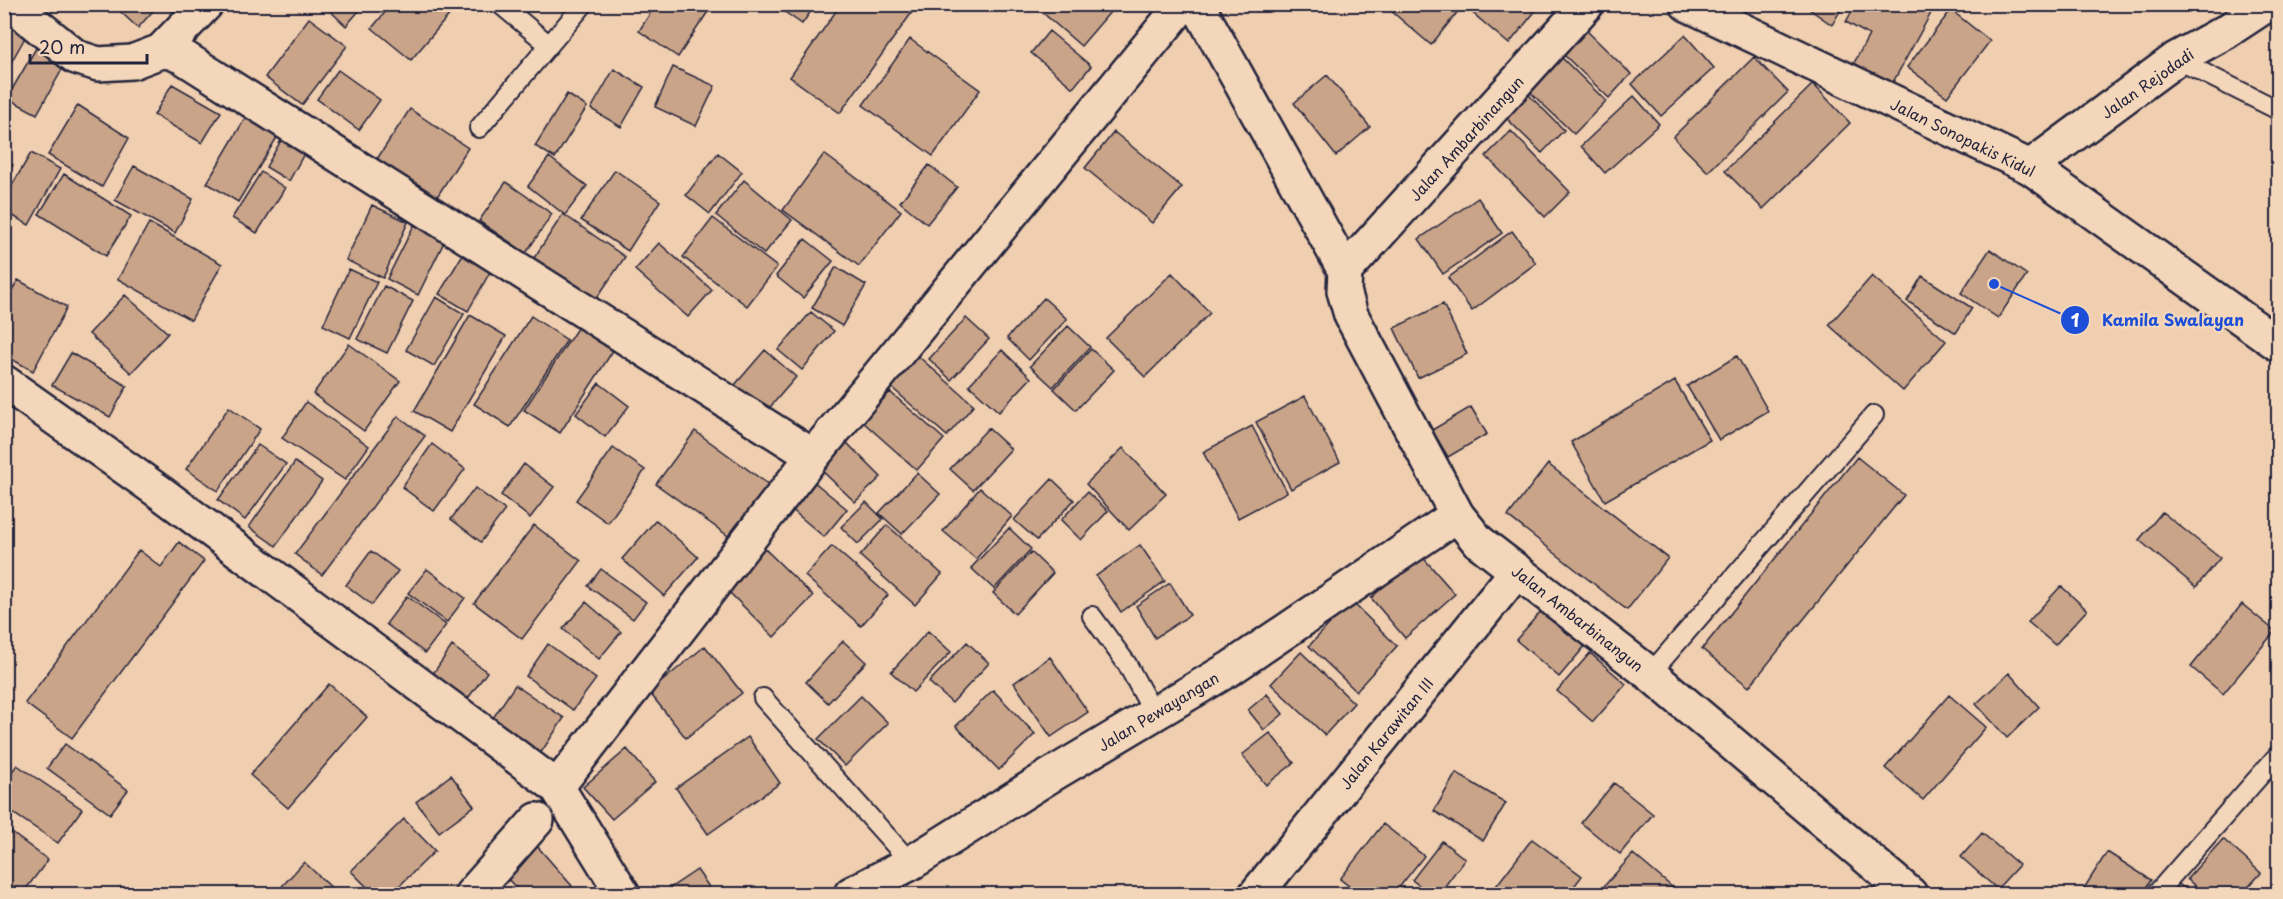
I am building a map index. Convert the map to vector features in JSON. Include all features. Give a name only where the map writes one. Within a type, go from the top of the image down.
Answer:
[{"type":"street","points":[[11,4],[76,57],[98,64],[132,62],[161,51],[206,4]]},
{"type":"street","points":[[557,788],[813,456],[1183,4]]},
{"type":"street","name":"Jalan Ambarbinangun","points":[[1197,4],[1345,271],[1344,291],[1351,315],[1458,515],[1478,541],[1650,674],[1910,894]]},
{"type":"street","name":"Jalan Ambarbinangun","points":[[1345,271],[1587,4]]},
{"type":"street","name":"Jalan Sonopakis Kidul","points":[[1687,4],[2030,167],[2278,344]]},
{"type":"street","name":"Jalan Rejodadi","points":[[2030,167],[2176,59],[2227,31],[2268,4]]},
{"type":"street","points":[[161,51],[183,57],[813,456]]},
{"type":"street","points":[[4,382],[171,500],[557,788],[623,894]]},
{"type":"street","name":"Jalan Pewayangan","points":[[851,894],[911,863],[1048,777],[1231,668],[1458,515]]},
{"type":"street","name":"Jalan Karawitan III","points":[[1256,894],[1517,571]]},
{"type":"street","points":[[472,894],[537,820]]},
{"type":"lane","points":[[500,4],[549,44]]},
{"type":"lane","points":[[479,128],[584,4]]},
{"type":"lane","points":[[2176,59],[2278,110]]},
{"type":"lane","points":[[1650,674],[1874,415]]},
{"type":"lane","points":[[1092,616],[1127,664],[1154,714]]},
{"type":"lane","points":[[764,698],[911,863]]},
{"type":"lane","points":[[2156,894],[2278,755]]},
{"type":"building","points":[[112,4],[159,4],[138,28]]},
{"type":"building","points":[[323,4],[365,4],[346,26]]},
{"type":"building","points":[[392,4],[439,4],[450,14],[411,60],[372,28]]},
{"type":"building","points":[[656,4],[708,4],[711,7],[678,57],[639,31]]},
{"type":"building","points":[[781,4],[816,4],[802,24],[779,8]]},
{"type":"building","points":[[841,4],[918,4],[840,113],[790,77]]},
{"type":"building","points":[[1036,4],[1117,4],[1081,46],[1035,6]]},
{"type":"building","points":[[1383,4],[1464,4],[1431,45]]},
{"type":"building","points":[[1471,4],[1541,4],[1509,44],[1468,9]]},
{"type":"building","points":[[1802,4],[1844,4],[1832,25]]},
{"type":"building","points":[[1856,4],[1936,4],[1892,84],[1854,63],[1869,35],[1846,22]]},
{"type":"building","points":[[1951,10],[1990,41],[1947,97],[1907,67]]},
{"type":"building","points":[[4,14],[27,34],[4,75]]},
{"type":"building","points":[[309,18],[347,46],[302,105],[265,77]]},
{"type":"building","points":[[1586,30],[1631,74],[1609,98],[1563,54]]},
{"type":"building","points":[[1049,31],[1091,66],[1073,88],[1031,53]]},
{"type":"building","points":[[1685,35],[1714,68],[1661,116],[1632,84]]},
{"type":"building","points":[[910,39],[980,90],[933,156],[863,105]]},
{"type":"building","points":[[39,43],[68,59],[37,114],[7,98]]},
{"type":"building","points":[[1561,57],[1606,101],[1574,134],[1529,91]]},
{"type":"building","points":[[1754,57],[1788,92],[1708,172],[1673,137]]},
{"type":"building","points":[[673,67],[715,86],[696,126],[655,107]]},
{"type":"building","points":[[614,69],[644,87],[621,127],[591,109]]},
{"type":"building","points":[[338,70],[380,100],[359,130],[317,99]]},
{"type":"building","points":[[1327,75],[1370,127],[1336,156],[1294,103]]},
{"type":"building","points":[[172,84],[221,112],[202,143],[154,115]]},
{"type":"building","points":[[1813,84],[1850,123],[1763,209],[1725,171]]},
{"type":"building","points":[[1526,92],[1564,130],[1542,153],[1503,115]]},
{"type":"building","points":[[567,94],[587,107],[555,158],[535,146]]},
{"type":"building","points":[[1634,96],[1659,124],[1605,173],[1581,146]]},
{"type":"building","points":[[78,105],[129,138],[102,187],[48,155]]},
{"type":"building","points":[[410,109],[468,148],[435,200],[375,162]]},
{"type":"building","points":[[247,115],[279,134],[238,202],[207,183]]},
{"type":"building","points":[[1511,131],[1570,192],[1545,217],[1486,156]]},
{"type":"building","points":[[1114,132],[1182,187],[1152,223],[1085,168]]},
{"type":"building","points":[[283,137],[306,150],[289,181],[266,167]]},
{"type":"building","points":[[31,153],[60,169],[29,225],[4,211],[4,199]]},
{"type":"building","points":[[718,153],[742,172],[710,214],[686,195]]},
{"type":"building","points":[[824,154],[901,211],[859,266],[783,210]]},
{"type":"building","points":[[549,157],[587,186],[565,215],[528,186]]},
{"type":"building","points":[[4,160],[13,165],[4,179]]},
{"type":"building","points":[[929,165],[957,187],[927,224],[900,202]]},
{"type":"building","points":[[134,166],[193,199],[175,233],[115,200]]},
{"type":"building","points":[[615,170],[660,201],[628,251],[581,220]]},
{"type":"building","points":[[261,172],[285,188],[257,233],[232,218]]},
{"type":"building","points":[[64,174],[131,216],[106,256],[39,214]]},
{"type":"building","points":[[744,180],[792,220],[764,254],[716,215]]},
{"type":"building","points":[[506,182],[552,214],[526,253],[479,221]]},
{"type":"building","points":[[1478,198],[1502,233],[1443,274],[1419,239]]},
{"type":"building","points":[[372,205],[408,222],[383,278],[346,260]]},
{"type":"building","points":[[563,214],[625,257],[594,302],[532,261]]},
{"type":"building","points":[[713,218],[777,267],[747,306],[683,257]]},
{"type":"building","points":[[149,223],[222,264],[191,320],[118,279]]},
{"type":"building","points":[[414,225],[445,240],[418,295],[387,279]]},
{"type":"building","points":[[1512,231],[1536,263],[1472,311],[1448,278]]},
{"type":"building","points":[[805,239],[833,261],[803,298],[776,276]]},
{"type":"building","points":[[659,243],[712,290],[688,317],[635,270]]},
{"type":"building","points":[[466,249],[494,265],[468,311],[439,294]]},
{"type":"building","points":[[1990,249],[2027,275],[1998,318],[1961,293]]},
{"type":"building","points":[[836,267],[866,285],[842,326],[812,308]]},
{"type":"building","points":[[349,269],[377,282],[350,338],[323,325]]},
{"type":"building","points":[[1172,273],[1210,313],[1145,377],[1106,338]]},
{"type":"building","points":[[1872,276],[1946,341],[1903,391],[1829,325]]},
{"type":"building","points":[[1922,276],[1972,308],[1956,333],[1907,301]]},
{"type":"building","points":[[18,280],[67,307],[33,371],[4,355],[4,305]]},
{"type":"building","points":[[384,286],[413,301],[387,353],[357,339]]},
{"type":"building","points":[[125,295],[168,333],[131,373],[89,334]]},
{"type":"building","points":[[436,297],[464,314],[434,366],[406,350]]},
{"type":"building","points":[[1044,298],[1067,319],[1029,360],[1007,338]]},
{"type":"building","points":[[1443,304],[1467,354],[1418,378],[1394,328]]},
{"type":"building","points":[[811,312],[834,331],[802,370],[778,350]]},
{"type":"building","points":[[470,315],[506,336],[450,432],[414,411]]},
{"type":"building","points":[[531,316],[567,340],[510,427],[474,404]]},
{"type":"building","points":[[966,318],[989,339],[951,380],[929,359]]},
{"type":"building","points":[[581,322],[616,346],[560,433],[524,410]]},
{"type":"building","points":[[1068,326],[1090,347],[1053,387],[1030,366]]},
{"type":"building","points":[[349,344],[400,381],[364,431],[313,394]]},
{"type":"building","points":[[1091,349],[1114,370],[1076,410],[1054,389]]},
{"type":"building","points":[[765,350],[796,377],[765,413],[734,386]]},
{"type":"building","points":[[1002,350],[1031,378],[999,412],[969,385]]},
{"type":"building","points":[[71,353],[127,386],[110,417],[52,385]]},
{"type":"building","points":[[918,356],[974,405],[947,436],[891,387]]},
{"type":"building","points":[[1737,356],[1768,411],[1719,440],[1687,386]]},
{"type":"building","points":[[1675,381],[1710,440],[1605,501],[1571,442]]},
{"type":"building","points":[[599,383],[629,406],[605,437],[576,414]]},
{"type":"building","points":[[890,392],[944,439],[917,470],[863,422]]},
{"type":"building","points":[[1305,396],[1340,462],[1291,489],[1256,422]]},
{"type":"building","points":[[306,402],[369,446],[345,480],[282,438]]},
{"type":"building","points":[[229,407],[260,429],[218,491],[186,469]]},
{"type":"building","points":[[1471,407],[1487,434],[1448,457],[1432,430]]},
{"type":"building","points":[[398,416],[425,436],[322,575],[295,554]]},
{"type":"building","points":[[1252,426],[1287,492],[1238,518],[1203,452]]},
{"type":"building","points":[[988,428],[1011,449],[973,490],[950,469]]},
{"type":"building","points":[[695,431],[769,485],[731,538],[656,484]]},
{"type":"building","points":[[843,439],[881,477],[855,502],[817,466]]},
{"type":"building","points":[[432,444],[465,469],[434,511],[402,487]]},
{"type":"building","points":[[258,445],[286,464],[245,520],[218,500]]},
{"type":"building","points":[[613,448],[645,470],[608,523],[576,500]]},
{"type":"building","points":[[1123,448],[1166,494],[1129,530],[1086,484]]},
{"type":"building","points":[[1857,457],[1904,495],[1749,687],[1702,649]]},
{"type":"building","points":[[295,462],[322,481],[276,546],[249,527]]},
{"type":"building","points":[[524,464],[554,487],[530,518],[501,495]]},
{"type":"building","points":[[1548,464],[1668,558],[1627,610],[1508,516]]},
{"type":"building","points":[[917,473],[940,494],[902,534],[879,513]]},
{"type":"building","points":[[1052,479],[1074,500],[1037,540],[1014,520]]},
{"type":"building","points":[[813,481],[847,509],[824,537],[790,508]]},
{"type":"building","points":[[475,488],[505,510],[481,542],[451,519]]},
{"type":"building","points":[[980,488],[1012,516],[976,559],[943,531]]},
{"type":"building","points":[[1087,492],[1108,511],[1081,540],[1061,520]]},
{"type":"building","points":[[866,502],[883,519],[858,544],[841,527]]},
{"type":"building","points":[[2162,512],[2220,558],[2196,587],[2139,540]]},
{"type":"building","points":[[656,520],[698,557],[664,596],[622,559]]},
{"type":"building","points":[[534,525],[581,561],[522,639],[474,603]]},
{"type":"building","points":[[887,525],[942,574],[915,605],[860,556]]},
{"type":"building","points":[[1009,528],[1031,549],[994,589],[971,568]]},
{"type":"building","points":[[179,542],[204,561],[72,738],[25,703],[139,550],[161,567]]},
{"type":"building","points":[[758,542],[813,596],[774,637],[719,582]]},
{"type":"building","points":[[1140,545],[1165,581],[1121,612],[1096,576]]},
{"type":"building","points":[[832,546],[888,595],[861,626],[805,576]]},
{"type":"building","points":[[371,551],[398,571],[372,605],[346,585]]},
{"type":"building","points":[[1031,552],[1053,573],[1015,614],[993,593]]},
{"type":"building","points":[[1420,554],[1455,594],[1405,638],[1371,598]]},
{"type":"building","points":[[427,569],[465,598],[447,622],[408,593]]},
{"type":"building","points":[[601,569],[646,602],[633,619],[588,586]]},
{"type":"building","points":[[1170,583],[1190,615],[1155,638],[1136,606]]},
{"type":"building","points":[[2061,586],[2087,610],[2055,645],[2028,622]]},
{"type":"building","points":[[407,596],[446,625],[425,653],[386,624]]},
{"type":"building","points":[[1351,601],[1397,646],[1356,691],[1309,646]]},
{"type":"building","points":[[586,602],[621,632],[599,659],[563,629]]},
{"type":"building","points":[[2242,604],[2275,631],[2223,694],[2191,667]]},
{"type":"building","points":[[1542,610],[1585,646],[1559,677],[1516,640]]},
{"type":"building","points":[[928,631],[951,652],[913,692],[891,672]]},
{"type":"building","points":[[843,641],[866,662],[828,703],[806,682]]},
{"type":"building","points":[[967,642],[989,663],[952,703],[929,682]]},
{"type":"building","points":[[548,644],[596,679],[573,710],[526,676]]},
{"type":"building","points":[[452,646],[487,672],[464,704],[430,678]]},
{"type":"building","points":[[705,646],[742,693],[686,738],[649,692]]},
{"type":"building","points":[[1301,652],[1354,703],[1325,735],[1271,684]]},
{"type":"building","points":[[1590,653],[1626,684],[1593,722],[1557,691]]},
{"type":"building","points":[[1050,657],[1088,712],[1051,737],[1014,683]]},
{"type":"building","points":[[2009,673],[2039,707],[2007,738],[1976,704]]},
{"type":"building","points":[[329,684],[367,717],[288,808],[250,775]]},
{"type":"building","points":[[515,685],[564,718],[538,757],[489,724]]},
{"type":"building","points":[[993,690],[1035,734],[999,770],[956,726]]},
{"type":"building","points":[[1267,694],[1283,714],[1264,730],[1248,710]]},
{"type":"building","points":[[1949,695],[1986,727],[1923,800],[1885,768]]},
{"type":"building","points":[[861,696],[888,723],[845,766],[818,739]]},
{"type":"building","points":[[1270,733],[1294,763],[1266,785],[1242,755]]},
{"type":"building","points":[[748,737],[780,783],[708,834],[676,788]]},
{"type":"building","points":[[65,744],[128,790],[110,814],[47,768]]},
{"type":"building","points":[[627,749],[655,782],[612,819],[583,787]]},
{"type":"building","points":[[17,765],[82,809],[58,843],[4,807],[4,782]]},
{"type":"building","points":[[1456,773],[1506,803],[1483,841],[1434,811]]},
{"type":"building","points":[[451,775],[474,806],[439,832],[416,802]]},
{"type":"building","points":[[1614,783],[1653,814],[1620,854],[1581,823]]},
{"type":"building","points":[[404,819],[435,851],[391,894],[374,894],[351,871]]},
{"type":"building","points":[[1383,824],[1424,856],[1394,894],[1359,894],[1340,879]]},
{"type":"building","points":[[4,827],[48,860],[22,894],[4,894]]},
{"type":"building","points":[[1982,833],[2019,865],[1997,889],[1961,857]]},
{"type":"building","points":[[1532,839],[1582,876],[1568,894],[1490,894]]},
{"type":"building","points":[[2223,839],[2261,873],[2242,894],[2204,894],[2187,879]]},
{"type":"building","points":[[1442,841],[1465,859],[1439,894],[1431,894],[1412,880]]},
{"type":"building","points":[[537,846],[572,886],[563,894],[522,894],[505,876]]},
{"type":"building","points":[[2107,852],[2151,880],[2142,894],[2081,893]]},
{"type":"building","points":[[1633,854],[1672,887],[1666,894],[1597,894]]},
{"type":"building","points":[[304,862],[335,891],[332,894],[275,894]]},
{"type":"building","points":[[697,870],[714,894],[661,894]]},
{"type":"building","points":[[2179,884],[2191,894],[2170,894]]},
{"type":"place","name":"Kamila Swalayan","points":[[1994,284]]}]
